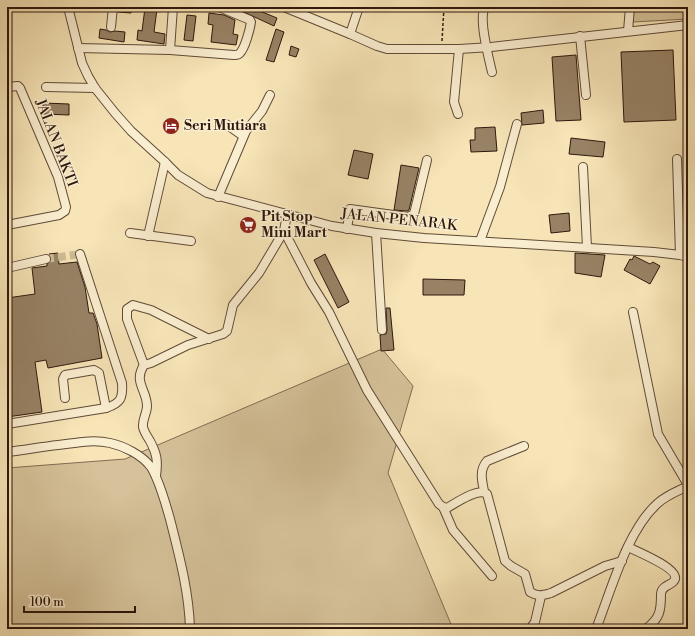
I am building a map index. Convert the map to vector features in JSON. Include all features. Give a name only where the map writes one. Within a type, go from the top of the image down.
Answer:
[{"type":"street","name":"JALAN PENARAK","points":[[68,7],[82,63],[95,88],[127,126],[164,162],[178,175],[207,193],[332,226],[376,233],[424,238],[654,252],[684,256]]},
{"type":"street","points":[[111,27],[113,7]]},
{"type":"street","points":[[170,50],[173,7]]},
{"type":"street","points":[[78,48],[170,50],[234,56],[241,53],[251,22],[237,14],[219,7]]},
{"type":"street","points":[[284,7],[299,10],[377,46],[387,49],[459,49],[486,47],[688,25]]},
{"type":"street","points":[[350,34],[359,7]]},
{"type":"street","points":[[485,7],[483,10],[483,22],[486,47],[492,72]]},
{"type":"street","points":[[628,31],[630,7]]},
{"type":"street","points":[[580,36],[586,95]]},
{"type":"street","points":[[458,114],[454,102],[459,49]]},
{"type":"street","name":"JALAN BAKTI","points":[[7,87],[18,86],[20,88],[58,177],[66,207],[65,211],[59,214],[7,225]]},
{"type":"street","points":[[46,87],[95,88]]},
{"type":"street","points":[[218,197],[243,136],[262,111],[270,94]]},
{"type":"street","points":[[226,124],[243,136]]},
{"type":"street","points":[[480,241],[500,187],[517,124]]},
{"type":"street","points":[[677,159],[684,256]]},
{"type":"street","points":[[347,229],[350,209],[408,217],[414,214],[427,160]]},
{"type":"street","points":[[148,236],[164,162]]},
{"type":"street","points":[[583,167],[587,248]]},
{"type":"street","points":[[156,476],[157,457],[143,426],[147,400],[142,389],[140,371],[144,365],[188,345],[223,334],[227,331],[234,305],[259,274],[284,231],[287,214]]},
{"type":"street","points":[[284,231],[311,283],[329,312],[367,390],[439,504],[443,507],[453,530],[492,576]]},
{"type":"street","points":[[130,233],[191,241]]},
{"type":"street","points":[[376,233],[382,330]]},
{"type":"street","points":[[7,424],[106,408],[116,405],[123,394],[122,383],[80,254]]},
{"type":"street","points":[[7,268],[46,259]]},
{"type":"street","points":[[144,365],[127,319],[127,309],[133,305],[151,310],[209,339]]},
{"type":"street","points":[[596,629],[628,546],[642,520],[658,502],[688,486],[658,434],[633,312]]},
{"type":"street","points":[[65,398],[63,379],[65,375],[94,370],[99,373],[106,408]]},
{"type":"street","points":[[7,452],[79,442],[108,442],[120,445],[142,458],[150,466],[156,476],[165,501],[179,553],[187,593],[190,629]]},
{"type":"street","points":[[524,446],[487,461],[483,466],[482,474],[484,491],[505,561],[524,574],[530,592],[541,596],[551,593],[605,566],[622,561]]},
{"type":"street","points":[[443,507],[447,508],[477,491],[484,491]]},
{"type":"street","points":[[628,546],[663,564],[674,574],[675,577],[674,581],[664,587],[661,592],[660,612],[655,622],[646,629]]},
{"type":"street","points":[[530,629],[535,622],[541,596]]},
{"type":"path","points":[[441,49],[444,7]]},
{"type":"shaded area","points":[[634,7],[688,7],[688,19],[633,22]]},
{"type":"shaded area","points":[[382,349],[413,386],[388,473],[453,629],[7,629],[7,468],[125,459]]},
{"type":"building","points":[[118,7],[132,7],[131,13],[118,12]]},
{"type":"building","points":[[233,7],[250,7],[277,18],[274,26]]},
{"type":"building","points":[[145,8],[157,9],[154,32],[165,34],[164,44],[137,40],[138,30],[142,31]]},
{"type":"building","points":[[209,13],[224,15],[235,20],[233,34],[238,35],[236,45],[211,42],[213,25],[208,24]]},
{"type":"building","points":[[187,15],[196,16],[193,41],[184,40]]},
{"type":"building","points":[[100,29],[110,32],[125,32],[124,42],[99,38]]},
{"type":"building","points":[[276,29],[284,32],[274,62],[266,60]]},
{"type":"building","points":[[291,46],[299,49],[296,57],[289,55]]},
{"type":"building","points":[[673,50],[676,120],[624,122],[621,52]]},
{"type":"building","points":[[576,55],[581,120],[556,121],[552,57]]},
{"type":"building","points":[[43,103],[69,104],[69,115],[43,114]]},
{"type":"building","points":[[543,110],[544,123],[522,125],[521,113]]},
{"type":"building","points":[[495,127],[497,151],[471,152],[470,140],[475,140],[475,128]]},
{"type":"building","points":[[571,138],[605,142],[603,157],[569,154]]},
{"type":"building","points":[[354,150],[373,154],[368,179],[348,175]]},
{"type":"building","points":[[401,165],[419,168],[409,210],[407,211],[394,210]]},
{"type":"building","points":[[569,213],[570,231],[551,233],[549,215]]},
{"type":"building","points":[[58,253],[59,264],[77,262],[85,287],[89,313],[93,313],[97,324],[102,358],[48,368],[46,360],[35,362],[42,412],[7,417],[7,298],[35,294],[32,268],[47,266],[51,260],[49,254]]},
{"type":"building","points":[[575,253],[605,255],[601,277],[575,273]]},
{"type":"building","points":[[325,254],[349,302],[338,308],[314,260]]},
{"type":"building","points":[[634,256],[650,264],[653,262],[660,266],[650,284],[624,270],[630,259],[632,260]]},
{"type":"building","points":[[423,279],[465,280],[464,295],[423,295]]},
{"type":"building","points":[[386,308],[390,308],[394,350],[381,351],[380,335],[386,334],[387,330]]},
{"type":"tunnel","points":[[46,259],[80,254]]},
{"type":"place","name":"Seri Mutiara","points":[[171,126]]},
{"type":"place","name":"Pit Stop Mini Mart","points":[[248,225]]}]
